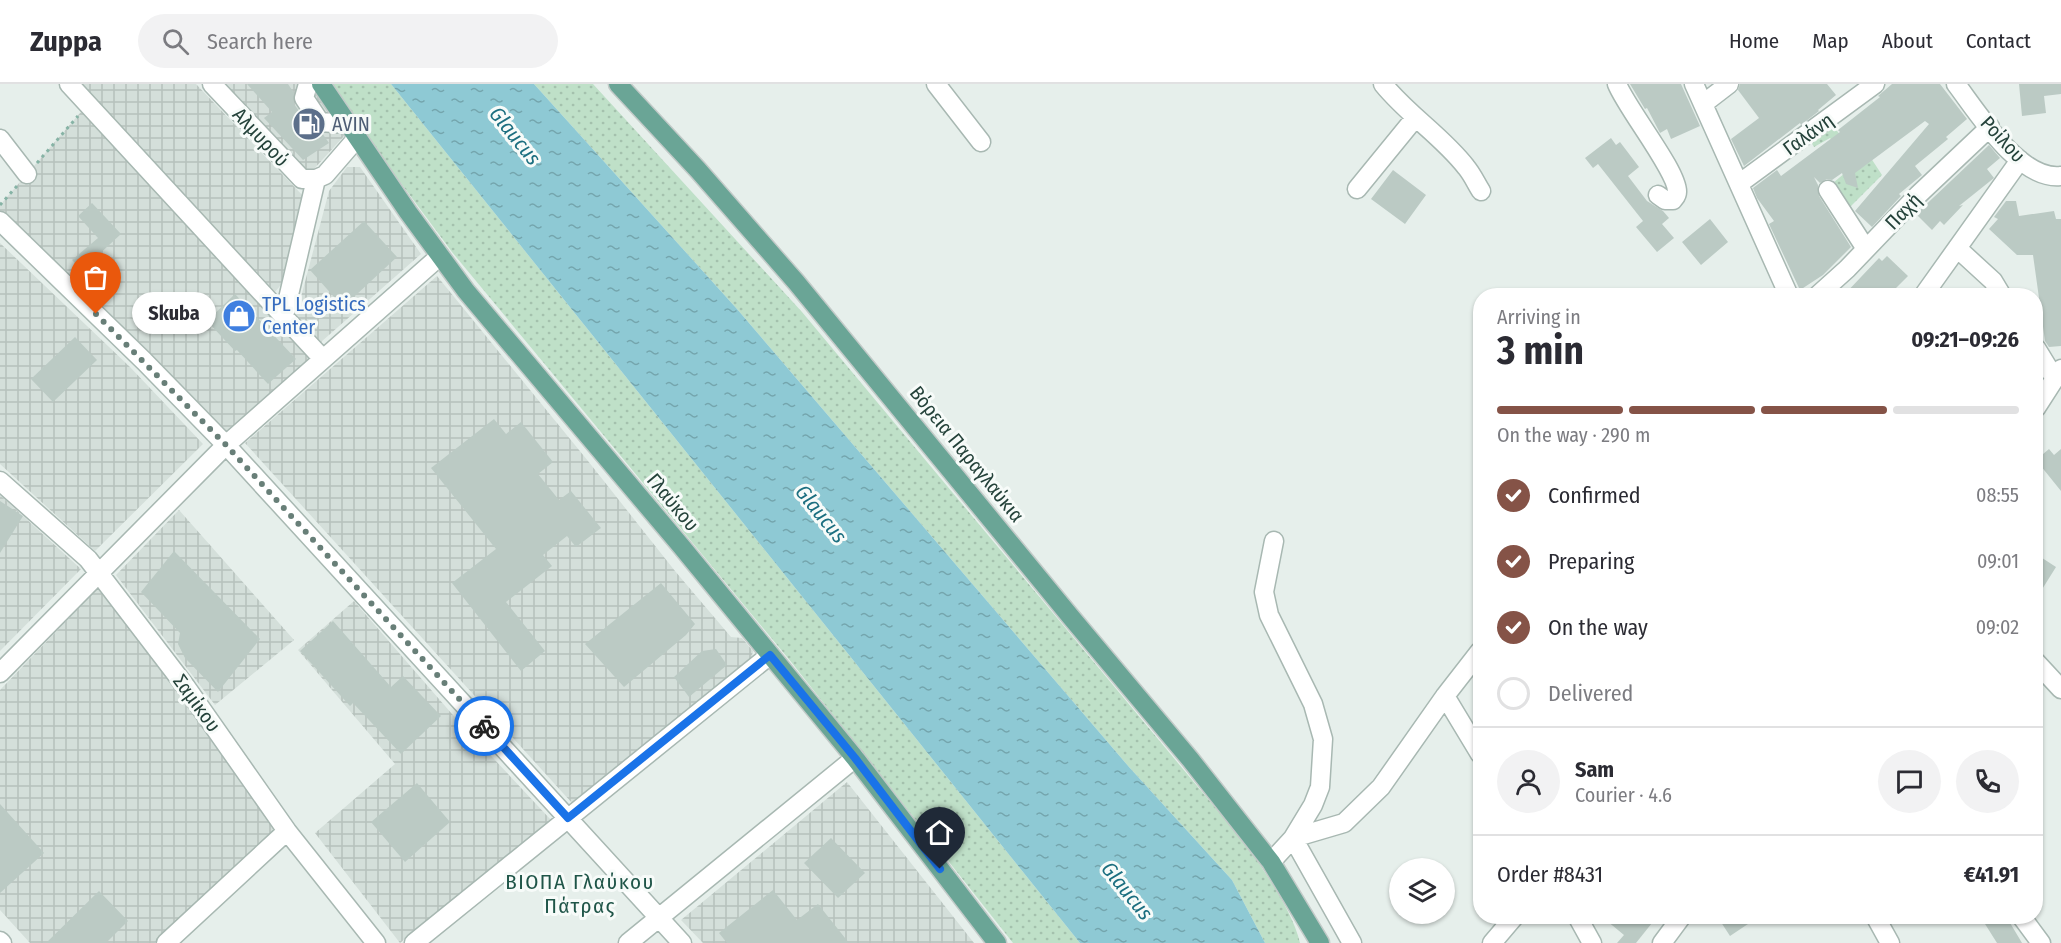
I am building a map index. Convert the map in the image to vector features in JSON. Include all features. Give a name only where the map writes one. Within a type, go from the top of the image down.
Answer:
[{"type":"main road","name":"Γλαύκου","points":[[321,84],[352,131],[476,303],[855,758],[997,943]]},
{"type":"main road","name":"Βόρεια Παραγλαύκια","points":[[618,84],[698,170],[796,282],[1190,759],[1271,862],[1320,943]]},
{"type":"street","points":[[69,84],[322,358]]},
{"type":"street","name":"Αλμυρού","points":[[212,84],[298,177],[316,179]]},
{"type":"street","points":[[284,316],[316,179],[325,175],[352,131],[320,122],[304,99],[308,84]]},
{"type":"street","points":[[936,84],[981,142]]},
{"type":"street","points":[[1383,84],[1414,118],[1459,159],[1480,191]]},
{"type":"street","points":[[1617,84],[1676,183],[1677,192],[1673,200],[1665,200],[1658,195]]},
{"type":"street","points":[[1694,84],[1786,288]]},
{"type":"street","points":[[1703,104],[1729,84]]},
{"type":"street","name":"Γαλάνη","points":[[1740,183],[1875,84]]},
{"type":"street","name":"Ροίλου","points":[[1956,84],[1989,127],[2020,160],[2041,174],[2061,176]]},
{"type":"street","points":[[1357,189],[1414,118]]},
{"type":"street","name":"Παχή","points":[[1825,288],[1989,127]]},
{"type":"street","points":[[0,139],[27,174]]},
{"type":"street","points":[[1929,288],[2020,160]]},
{"type":"street","points":[[1828,190],[1866,249]]},
{"type":"street","points":[[0,221],[144,361],[226,445],[682,943]]},
{"type":"street","points":[[1957,248],[1993,281],[1997,288]]},
{"type":"street","points":[[0,673],[226,445],[440,255]]},
{"type":"street","points":[[2043,356],[2058,374],[2043,397]]},
{"type":"street","name":"Σαμίκου","points":[[0,481],[88,559],[186,687],[287,831],[376,943]]},
{"type":"street","points":[[1271,862],[1293,838],[1313,805],[1320,787],[1323,739],[1313,704],[1269,615],[1264,592],[1274,541]]},
{"type":"street","points":[[414,943],[770,655]]},
{"type":"street","points":[[1293,838],[1344,823],[1381,787],[1473,660]]},
{"type":"street","points":[[2043,670],[2061,689]]},
{"type":"street","points":[[1445,696],[1473,742]]},
{"type":"street","points":[[628,943],[855,758]]},
{"type":"street","points":[[166,943],[287,831]]},
{"type":"street","points":[[1293,838],[1352,943]]},
{"type":"street","points":[[1492,943],[1508,924]]},
{"type":"street","points":[[1581,924],[1592,943]]},
{"type":"street","points":[[1662,943],[1676,924]]},
{"type":"street","points":[[1879,924],[1890,943]]},
{"type":"street","points":[[2027,924],[2041,943]]},
{"type":"path","points":[[0,205],[87,105]]},
{"type":"shaded area","points":[[81,84],[196,84],[306,199],[286,279],[274,293]]},
{"type":"shaded area","points":[[222,84],[313,84],[345,135],[313,170],[301,170]]},
{"type":"shaded area","points":[[87,105],[322,358],[226,445],[0,221],[0,205]]},
{"type":"shaded area","points":[[347,167],[360,167],[421,254],[321,342],[296,316],[329,191]]},
{"type":"shaded area","points":[[0,243],[130,367],[203,444],[95,551],[0,464]]},
{"type":"shaded area","points":[[437,276],[675,571],[731,637],[742,638],[753,651],[751,660],[572,803],[245,443]]},
{"type":"shaded area","points":[[0,495],[81,569],[0,651]]},
{"type":"shaded area","points":[[179,510],[294,640],[215,705],[116,575]]},
{"type":"shaded area","points":[[98,588],[281,827],[155,943],[30,943],[0,910],[0,690]]},
{"type":"shaded area","points":[[354,601],[452,714],[551,820],[400,943],[315,833],[395,764],[298,650]]},
{"type":"shaded area","points":[[847,782],[974,943],[703,943],[681,920]]},
{"type":"green space","points":[[333,84],[391,84],[1080,943],[1013,943],[792,663],[452,252],[380,155]]},
{"type":"green space","points":[[534,84],[593,84],[802,312],[1248,847],[1285,906],[1300,943],[1265,943],[1232,880],[1129,767],[737,309]]},
{"type":"green space","points":[[1833,126],[1858,157],[1867,152],[1882,175],[1850,207],[1833,183],[1852,167],[1830,138],[1814,147],[1811,142]]},
{"type":"water","name":"Glaucus","points":[[391,84],[534,84],[737,309],[1129,767],[1232,880],[1265,943],[1080,943]]},
{"type":"building","points":[[247,84],[288,84],[294,93],[294,104],[311,128],[315,132],[322,133],[329,143],[303,160],[264,118],[272,112]]},
{"type":"building","points":[[1630,84],[1681,84],[1700,126],[1671,139],[1667,129],[1660,133],[1647,108],[1645,109]]},
{"type":"building","points":[[1740,84],[1827,84],[1836,95],[1801,125],[1800,123],[1744,166],[1731,139],[1759,118],[1738,90]]},
{"type":"building","points":[[1892,84],[1940,84],[1967,119],[1946,137],[1948,139],[1915,166],[1922,175],[1899,194],[1901,196],[1872,227],[1855,211],[1929,124],[1925,121],[1855,173],[1858,188],[1846,184],[1842,173],[1832,180],[1827,179],[1820,183],[1814,177],[1818,185],[1819,196],[1851,247],[1823,275],[1803,288],[1799,288],[1769,224],[1774,221],[1757,198],[1753,188],[1777,170],[1781,176],[1840,132],[1838,130],[1880,97],[1878,96]]},
{"type":"building","points":[[2019,84],[2061,84],[2061,94],[2044,96],[2046,113],[2022,116]]},
{"type":"building","points":[[1611,138],[1616,145],[1620,142],[1639,167],[1628,176],[1647,201],[1663,211],[1669,218],[1662,224],[1674,238],[1657,252],[1636,227],[1643,221],[1598,164],[1593,168],[1585,158]]},
{"type":"building","points":[[1989,145],[2000,158],[1987,169],[1994,178],[1959,206],[1963,205],[1944,225],[1940,221],[1932,230],[1916,214]]},
{"type":"building","points":[[1393,170],[1426,195],[1405,224],[1371,199]]},
{"type":"building","points":[[2006,201],[2016,201],[2019,216],[2054,211],[2056,219],[2061,219],[2061,346],[2049,347],[2045,341],[2043,288],[2038,288],[2033,255],[2017,255],[1989,229],[1998,219],[1994,217]]},
{"type":"building","points":[[92,203],[121,234],[82,270],[72,260],[98,238],[78,216]]},
{"type":"building","points":[[1710,219],[1728,242],[1701,265],[1682,242]]},
{"type":"building","points":[[364,221],[397,257],[343,307],[310,270]]},
{"type":"building","points":[[1887,256],[1908,276],[1896,288],[1851,288],[1879,258],[1882,261]]},
{"type":"building","points":[[235,294],[296,359],[268,384],[207,321]]},
{"type":"building","points":[[75,337],[97,360],[53,402],[31,379]]},
{"type":"building","points":[[494,419],[506,434],[521,422],[553,462],[538,474],[559,500],[571,491],[601,528],[576,547],[567,536],[543,555],[552,566],[506,602],[545,651],[521,671],[452,583],[496,549],[431,468]]},
{"type":"building","points":[[2049,449],[2054,455],[2061,449],[2061,491],[2043,469],[2043,454]]},
{"type":"building","points":[[0,501],[23,516],[0,553]]},
{"type":"building","points":[[174,551],[260,639],[218,692],[185,658],[178,644],[180,633],[141,592]]},
{"type":"building","points":[[2043,559],[2056,567],[2043,588]]},
{"type":"building","points":[[661,583],[695,624],[686,635],[624,687],[585,644]]},
{"type":"building","points":[[333,621],[391,687],[403,676],[441,716],[401,754],[353,703],[350,706],[300,651]]},
{"type":"building","points":[[716,649],[727,665],[689,697],[674,677],[702,651]]},
{"type":"building","points":[[417,783],[450,822],[405,862],[371,822]]},
{"type":"building","points":[[0,804],[44,853],[0,893]]},
{"type":"building","points":[[831,838],[865,873],[838,898],[804,863]]},
{"type":"building","points":[[773,890],[797,920],[818,904],[849,943],[727,943],[719,933]]},
{"type":"building","points":[[99,891],[128,921],[106,943],[46,943]]},
{"type":"building","points":[[1611,924],[1651,924],[1636,943],[1617,943],[1624,935]]},
{"type":"building","points":[[1722,924],[1748,924],[1730,936]]},
{"type":"building","points":[[1985,924],[2011,924],[2022,943],[1997,943]]},
{"type":"way so far","points":[[96,314],[226,445],[484,726]]},
{"type":"place","name":"AVIN","points":[[309,124]]},
{"type":"place","name":"Skuba","points":[[96,314]]},
{"type":"place","name":"TPL Logistics Center","points":[[239,316]]},
{"type":"district","name":"ΒΙΟΠΑ Γλαύκου Πάτρας","points":[[580,894]]},
{"type":"route","points":[[484,726],[568,818],[770,655],[855,758],[940,869]]}]
